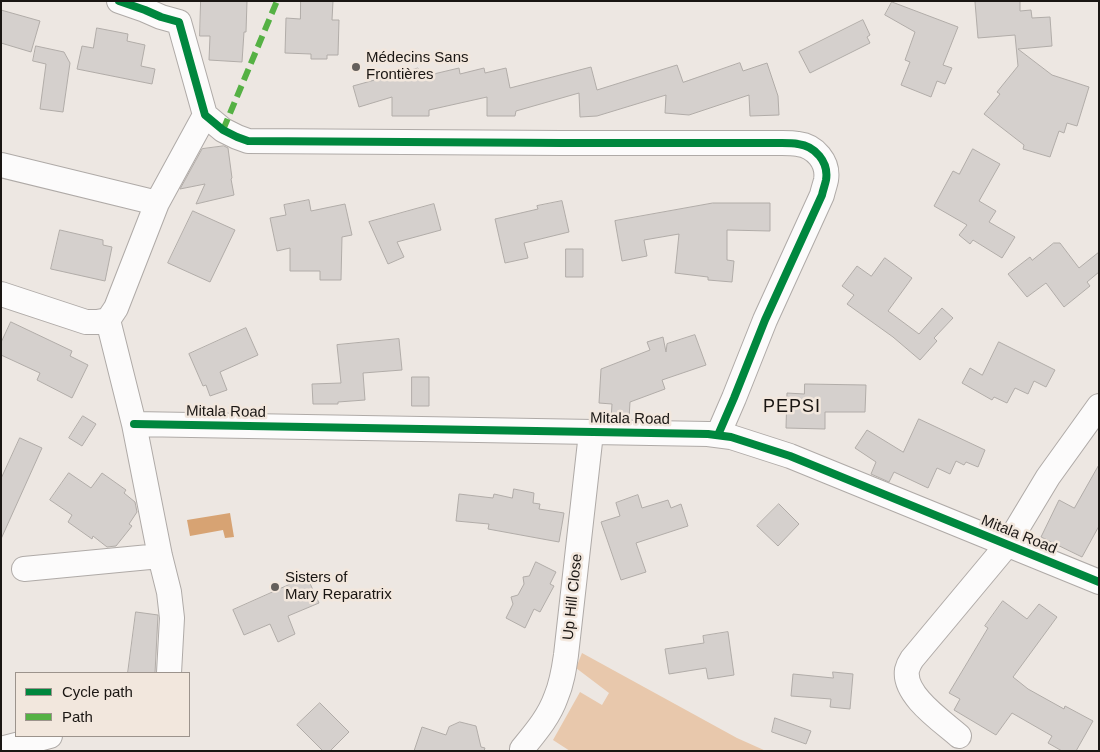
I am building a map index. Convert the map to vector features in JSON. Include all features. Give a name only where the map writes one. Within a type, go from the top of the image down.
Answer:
[{"type":"street","points":[[118,1],[179,22],[205,115],[223,130],[248,141],[782,143],[799,144],[809,147],[819,155],[826,166],[826,179],[822,195],[765,320],[718,435]]},
{"type":"street","points":[[1,294],[86,322],[108,320],[116,308],[157,203],[205,115]]},
{"type":"street","points":[[1,165],[157,203]]},
{"type":"street","points":[[108,320],[134,424],[169,592],[172,618],[169,672]]},
{"type":"street","points":[[959,736],[916,698],[907,678],[907,669],[912,659],[1007,545],[1048,478],[1099,406]]},
{"type":"street","name":"Mitala Road","points":[[134,424],[718,435],[790,456],[1099,582]]},
{"type":"street","name":"Up Hill Close","points":[[522,749],[545,720],[556,698],[562,679],[591,433]]},
{"type":"street","points":[[24,569],[160,556]]},
{"type":"street","points":[[1,749],[46,737]]},
{"type":"shaded area","points":[[230,513],[234,537],[225,538],[223,530],[190,536],[187,520]]},
{"type":"shaded area","points":[[582,653],[737,738],[766,751],[570,751],[553,740],[580,692],[602,705],[609,693],[576,668]]},
{"type":"building","points":[[201,1],[247,1],[246,32],[244,32],[242,62],[209,60],[210,36],[200,36]]},
{"type":"building","points":[[301,1],[333,1],[332,20],[339,20],[338,55],[327,55],[327,59],[311,59],[311,54],[285,53],[286,18],[300,19]]},
{"type":"building","points":[[1020,1],[1020,11],[1031,10],[1032,18],[1050,17],[1052,46],[1018,49],[1052,75],[1089,87],[1077,126],[1067,123],[1064,133],[1059,131],[1050,157],[1023,149],[1024,145],[984,114],[1000,94],[997,92],[1018,66],[1015,35],[978,38],[975,2]]},
{"type":"building","points":[[892,2],[958,27],[943,65],[952,68],[945,84],[937,81],[931,97],[901,85],[910,62],[905,60],[915,32],[885,15]]},
{"type":"building","points":[[1,10],[40,21],[31,52],[1,43]]},
{"type":"building","points":[[863,20],[870,35],[867,37],[870,43],[810,73],[799,52]]},
{"type":"building","points":[[97,28],[128,34],[127,41],[145,45],[141,66],[155,69],[152,84],[77,69],[82,46],[93,48]]},
{"type":"building","points":[[36,46],[64,52],[70,63],[63,112],[40,109],[46,64],[33,61]]},
{"type":"building","points":[[740,63],[743,71],[767,63],[778,96],[779,115],[750,116],[749,95],[689,115],[665,113],[666,95],[597,116],[580,117],[579,93],[516,111],[515,116],[487,116],[487,97],[429,110],[429,116],[392,116],[392,97],[359,107],[353,86],[418,68],[421,77],[459,68],[460,74],[484,68],[485,73],[506,68],[510,88],[591,67],[597,90],[677,65],[683,82]]},
{"type":"building","points":[[224,146],[228,148],[234,195],[196,204],[205,184],[180,189],[202,149]]},
{"type":"building","points":[[973,149],[1000,164],[979,201],[996,211],[989,222],[1015,237],[1002,258],[973,240],[970,244],[959,235],[967,225],[934,206],[953,171],[959,174]]},
{"type":"building","points":[[309,200],[311,211],[345,204],[352,235],[342,237],[341,280],[320,280],[320,271],[290,271],[290,248],[277,251],[270,218],[286,215],[284,205]]},
{"type":"building","points":[[562,201],[569,232],[524,243],[528,258],[505,263],[495,219],[538,209],[537,206]]},
{"type":"building","points":[[713,203],[770,203],[770,231],[727,230],[727,260],[734,261],[732,282],[708,280],[708,277],[675,273],[679,234],[644,240],[647,256],[622,261],[615,221]]},
{"type":"building","points":[[434,204],[441,230],[397,242],[404,257],[388,264],[369,222]]},
{"type":"building","points":[[193,211],[235,230],[210,282],[168,263]]},
{"type":"building","points":[[60,230],[103,240],[103,245],[112,247],[105,281],[51,269]]},
{"type":"building","points":[[1054,243],[1060,243],[1079,268],[1099,252],[1099,272],[1087,282],[1090,286],[1064,307],[1046,283],[1027,297],[1008,274],[1030,257],[1032,260]]},
{"type":"building","points":[[566,249],[583,249],[583,277],[566,277]]},
{"type":"building","points":[[885,258],[912,278],[888,311],[919,334],[942,308],[953,318],[934,338],[937,341],[920,360],[893,337],[847,304],[854,295],[842,286],[857,266],[871,276]]},
{"type":"building","points":[[11,322],[72,351],[70,356],[88,365],[72,398],[37,380],[40,373],[1,355],[1,343]]},
{"type":"building","points":[[246,328],[258,355],[220,372],[227,390],[210,396],[206,385],[203,386],[189,354]]},
{"type":"building","points":[[695,335],[706,365],[662,380],[665,389],[630,402],[629,419],[611,419],[612,404],[599,403],[601,369],[650,350],[647,342],[663,337],[666,352],[667,344]]},
{"type":"building","points":[[399,339],[402,370],[363,373],[365,400],[338,402],[338,404],[313,404],[312,384],[341,383],[337,345]]},
{"type":"building","points":[[999,342],[1055,370],[1046,387],[1034,381],[1028,394],[1015,388],[1007,403],[994,397],[992,400],[962,383],[970,368],[982,375]]},
{"type":"building","points":[[412,377],[429,377],[429,406],[412,406]]},
{"type":"building","points":[[805,384],[866,385],[865,412],[825,412],[825,429],[786,428],[787,393],[804,394]]},
{"type":"building","points":[[83,416],[96,424],[82,446],[69,438]]},
{"type":"building","points":[[919,419],[985,450],[978,467],[966,462],[964,465],[956,461],[950,474],[937,468],[928,488],[894,472],[889,482],[871,474],[876,462],[855,448],[867,430],[903,452]]},
{"type":"building","points":[[20,438],[42,448],[1,539],[1,479]]},
{"type":"building","points":[[1099,465],[1099,526],[1082,557],[1041,537],[1059,500],[1074,508]]},
{"type":"building","points":[[69,473],[91,488],[102,473],[126,490],[124,493],[135,502],[137,512],[129,524],[132,526],[116,546],[107,547],[93,536],[92,539],[68,522],[72,515],[50,500]]},
{"type":"building","points":[[514,489],[534,493],[533,503],[540,504],[539,509],[564,513],[559,542],[488,529],[489,524],[456,521],[459,494],[493,498],[494,494],[512,498]]},
{"type":"building","points":[[638,495],[642,508],[668,500],[671,508],[681,504],[688,526],[636,543],[646,572],[621,580],[601,522],[620,516],[616,503]]},
{"type":"building","points":[[779,504],[799,524],[778,546],[757,526]]},
{"type":"building","points":[[536,562],[556,572],[550,584],[554,586],[540,612],[534,609],[525,628],[506,618],[513,604],[511,597],[518,595],[524,584],[523,577],[529,576]]},
{"type":"building","points":[[307,577],[319,603],[288,616],[295,634],[278,642],[270,624],[244,635],[233,610]]},
{"type":"building","points":[[1003,601],[1027,619],[1039,604],[1057,617],[1013,677],[1028,689],[1064,709],[1065,706],[1093,721],[1076,751],[1062,751],[1048,743],[1052,736],[1012,713],[996,735],[954,710],[960,699],[949,693],[988,628],[985,626]]},
{"type":"building","points":[[136,612],[158,615],[155,672],[128,672]]},
{"type":"building","points":[[728,632],[734,675],[708,679],[706,668],[669,674],[665,649],[704,643],[703,636]]},
{"type":"building","points":[[833,672],[853,674],[850,709],[830,707],[831,699],[791,696],[793,674],[833,678]]},
{"type":"building","points":[[320,703],[349,732],[330,751],[323,751],[297,725]]},
{"type":"building","points":[[775,718],[811,731],[806,744],[772,732]]},
{"type":"building","points":[[460,722],[476,726],[481,747],[485,748],[484,751],[414,751],[422,727],[446,735],[449,727]]},
{"type":"marked path","points":[[223,130],[277,1]]},
{"type":"cycle path","points":[[119,1],[179,22],[205,115],[223,130],[248,141],[788,143],[804,145],[810,148],[820,156],[825,167],[826,180],[822,195],[765,320],[718,435]]},
{"type":"cycle path","points":[[134,424],[708,434],[731,437],[790,456],[1099,582]]},
{"type":"place","name":"Médecins Sans Frontières","points":[[356,67]]},
{"type":"place","name":"Sisters of Mary Reparatrix","points":[[275,587]]},
{"type":"district","name":"PEPSI","points":[[792,407]]}]
